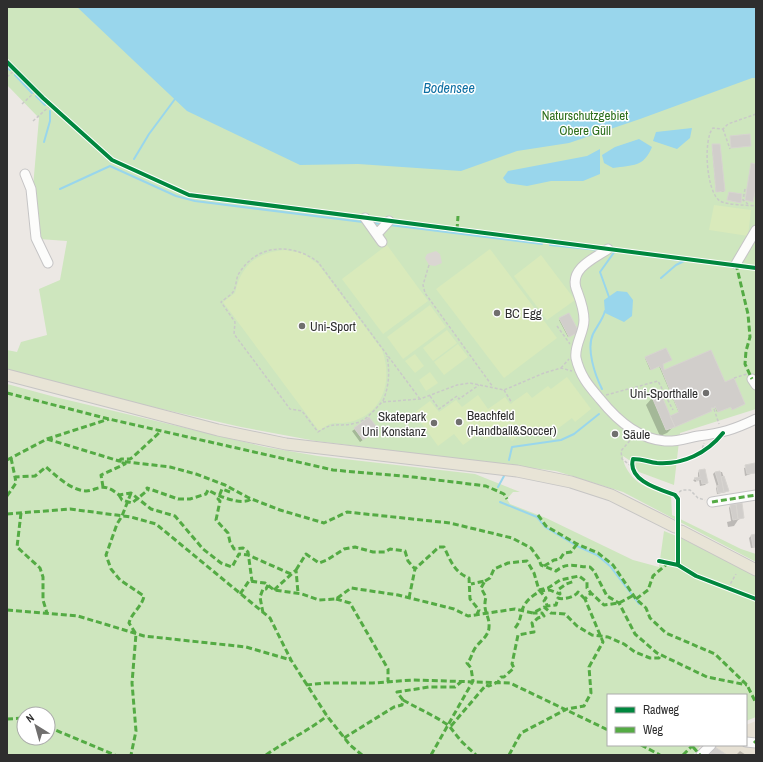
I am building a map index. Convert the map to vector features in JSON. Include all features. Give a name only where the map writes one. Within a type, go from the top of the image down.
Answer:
[{"type":"main road","points":[[7,375],[211,429],[286,444],[517,471],[571,482],[611,495],[756,570]]},
{"type":"street","points":[[25,174],[31,189],[36,238],[48,263]]},
{"type":"street","points":[[365,218],[380,238],[389,221]]},
{"type":"street","points":[[736,264],[756,230]]},
{"type":"street","points":[[608,249],[587,262],[580,269],[576,278],[575,286],[582,301],[584,322],[576,352],[580,373],[599,397],[622,423],[637,432],[666,442],[723,433],[756,419]]},
{"type":"street","points":[[712,502],[756,495]]},
{"type":"street","points":[[701,755],[710,746]]},
{"type":"path","points":[[7,77],[15,70]]},
{"type":"path","points":[[22,104],[36,91]]},
{"type":"path","points":[[33,121],[51,105]]},
{"type":"path","points":[[723,129],[728,124],[756,114]]},
{"type":"path","points":[[723,129],[713,128],[707,139],[711,189],[720,201],[756,206]]},
{"type":"path","points":[[723,129],[730,149]]},
{"type":"path","points":[[746,189],[743,200],[750,206]]},
{"type":"path","points":[[386,354],[389,368],[389,380],[382,402],[371,414],[357,423],[329,424],[318,432],[302,411],[290,409],[234,334],[235,322],[221,302],[233,292],[238,275],[252,259],[273,249],[290,248],[300,251],[318,262],[420,399]]},
{"type":"path","points":[[429,265],[423,285],[425,293],[493,387]]},
{"type":"path","points":[[382,402],[420,399],[470,383],[504,390],[544,373],[561,368],[576,352],[557,326]]},
{"type":"path","points":[[561,368],[580,373]]},
{"type":"path","points":[[734,378],[740,374],[747,374],[754,382]]},
{"type":"path","points":[[599,397],[658,381],[673,410]]},
{"type":"path","points":[[430,396],[439,408],[457,396],[459,399],[479,385]]},
{"type":"path","points":[[504,390],[512,403]]},
{"type":"path","points":[[714,409],[723,433]]},
{"type":"path","points":[[631,466],[622,459],[621,451],[637,432]]},
{"type":"path","points":[[675,495],[682,490],[690,490],[698,498],[712,502]]},
{"type":"path","points":[[728,588],[735,573],[736,574]]},
{"type":"shaded area","points":[[436,251],[440,254],[442,263],[435,266],[429,265],[425,258],[427,254]]},
{"type":"shaded area","points":[[756,721],[756,755],[698,755],[708,746],[747,746],[747,725]]},
{"type":"green space","name":"Naturschutzgebiet Obere Güll","points":[[7,7],[671,7],[752,78],[756,78],[756,409],[680,433],[674,485],[639,472],[632,462],[623,456],[623,460],[628,471],[637,481],[647,487],[671,495],[672,515],[741,549],[756,554],[756,562],[623,492],[556,471],[316,441],[241,427],[61,386],[7,371],[7,350],[17,352],[21,342],[47,335],[39,289],[60,280],[67,241],[39,239],[33,187],[39,118],[7,85]]},
{"type":"green space","points":[[714,205],[751,210],[748,236],[709,230]]},
{"type":"green space","points":[[387,245],[428,301],[383,334],[342,279]]},
{"type":"green space","name":"BC Egg","points":[[490,249],[557,338],[504,378],[436,289]]},
{"type":"green space","name":"Uni-Sport","points":[[285,250],[302,253],[318,264],[382,350],[386,372],[386,383],[383,394],[371,411],[362,418],[350,422],[331,424],[319,431],[223,302],[235,293],[241,275],[252,262],[258,257],[266,254]]},
{"type":"green space","points":[[541,255],[575,300],[547,320],[514,276]]},
{"type":"green space","points":[[430,305],[446,327],[403,359],[387,337]]},
{"type":"green space","points":[[447,330],[457,343],[433,361],[423,348]]},
{"type":"green space","points":[[458,344],[468,357],[444,375],[434,362]]},
{"type":"green space","points":[[415,354],[424,366],[415,373],[405,361]]},
{"type":"green space","points":[[430,372],[438,383],[426,391],[419,380]]},
{"type":"green space","points":[[567,377],[591,409],[575,422],[572,418],[556,430],[551,425],[534,437],[528,429],[512,441],[502,428],[485,440],[480,433],[463,445],[454,434],[438,446],[414,413],[430,401],[439,412],[456,400],[462,407],[478,395],[488,409],[505,397],[510,404],[527,392],[532,398],[548,386],[551,389]]},
{"type":"green space","points":[[7,384],[55,397],[265,447],[318,456],[475,474],[520,492],[513,492],[507,499],[510,504],[546,518],[633,560],[659,567],[664,531],[679,537],[756,576],[756,717],[747,721],[747,694],[607,694],[607,746],[700,746],[693,755],[7,755]]},
{"type":"water","name":"Bodensee","points":[[77,7],[756,7],[756,78],[752,78],[569,143],[517,151],[461,171],[358,164],[300,165],[187,111]]},
{"type":"water","points":[[692,128],[690,138],[677,149],[653,141],[656,132]]},
{"type":"water","points":[[639,139],[652,147],[649,154],[641,162],[613,168],[604,163],[602,155],[615,147]]},
{"type":"water","points":[[600,149],[600,174],[583,181],[551,181],[527,186],[507,183],[503,178],[508,171],[587,156]]},
{"type":"water","points":[[617,291],[627,292],[633,300],[632,316],[624,322],[605,313],[604,300]]},
{"type":"building","points":[[750,134],[751,146],[731,148],[730,136]]},
{"type":"building","points":[[712,144],[720,144],[725,191],[716,192]]},
{"type":"building","points":[[751,163],[756,164],[756,187],[753,202],[745,200]]},
{"type":"building","points":[[729,192],[742,194],[741,203],[727,200]]},
{"type":"building","points":[[569,313],[579,332],[569,337],[559,318]]},
{"type":"building","name":"Uni-Sporthalle","points":[[666,348],[672,360],[663,364],[664,370],[711,350],[725,382],[734,378],[745,404],[732,410],[731,407],[718,412],[715,406],[715,408],[711,408],[712,411],[675,427],[670,416],[679,412],[660,366],[651,370],[645,357]]},
{"type":"building","points":[[661,394],[675,427],[666,430],[652,397]]},
{"type":"building","points":[[369,417],[378,429],[363,440],[354,428]]},
{"type":"building","points":[[755,463],[756,473],[747,474],[745,465]]},
{"type":"building","points":[[705,469],[708,483],[702,484],[701,479],[697,481],[694,478],[700,477],[699,470]]},
{"type":"building","points":[[720,471],[724,492],[718,493],[717,486],[719,485],[715,472]]},
{"type":"building","points":[[724,476],[729,491],[724,492],[721,477]]},
{"type":"building","points":[[742,503],[744,518],[738,519],[736,504]]},
{"type":"building","points":[[736,504],[738,519],[733,520],[730,505]]},
{"type":"building","points":[[756,534],[756,547],[753,547],[751,535]]},
{"type":"building","points":[[715,747],[727,755],[710,755]]},
{"type":"waterway","points":[[7,67],[10,70]]},
{"type":"waterway","points":[[15,75],[32,93]]},
{"type":"waterway","points":[[36,96],[45,105]]},
{"type":"waterway","points":[[134,159],[149,134],[175,99]]},
{"type":"waterway","points":[[44,142],[50,121],[50,111]]},
{"type":"waterway","points":[[60,189],[110,166],[176,196],[195,201],[363,222]]},
{"type":"waterway","points":[[373,223],[381,224]]},
{"type":"waterway","points":[[390,225],[542,244]]},
{"type":"waterway","points":[[550,245],[599,250]]},
{"type":"waterway","points":[[609,297],[600,272],[615,251],[685,261]]},
{"type":"waterway","points":[[661,278],[676,265],[684,261]]},
{"type":"waterway","points":[[602,389],[594,369],[590,347],[593,334],[605,311]]},
{"type":"waterway","points":[[509,460],[512,447],[561,440],[574,434],[599,414]]},
{"type":"waterway","points":[[498,487],[504,476]]},
{"type":"waterway","points":[[500,502],[537,517],[545,527],[577,546],[597,555],[610,566],[639,604]]},
{"type":"marked path","points":[[457,230],[458,216]]},
{"type":"marked path","points":[[736,264],[748,314],[750,337],[746,351],[745,364],[752,379]]},
{"type":"marked path","points":[[7,393],[109,419],[333,470],[413,477],[486,486],[504,494],[507,499]]},
{"type":"marked path","points":[[7,460],[47,439],[109,419]]},
{"type":"marked path","points":[[103,487],[101,475],[125,464],[119,461],[121,459],[130,459],[133,457],[161,431]]},
{"type":"marked path","points":[[47,439],[119,461],[170,467],[196,474],[225,485],[249,498],[280,510],[324,523],[347,512],[450,523],[512,538],[531,548],[539,559],[541,565],[556,571],[569,565],[590,567],[594,571],[607,596],[619,603],[635,634],[657,653],[707,677],[747,685]]},
{"type":"marked path","points":[[11,458],[15,477],[35,476],[46,467],[66,484],[80,490],[85,491],[102,487],[112,490],[119,495],[131,493],[151,509],[175,516],[203,549],[221,563],[232,567],[239,554],[248,555],[291,574]]},
{"type":"marked path","points":[[7,496],[16,483],[15,477]]},
{"type":"marked path","points":[[119,495],[122,500],[132,503],[148,490],[147,488],[178,499],[190,499],[206,494],[208,490],[236,501],[247,501],[251,499]]},
{"type":"marked path","points":[[230,492],[222,489],[218,499],[220,501],[216,520],[228,533],[230,542],[234,549],[243,548],[248,552],[252,581]]},
{"type":"marked path","points":[[131,493],[122,516],[117,524],[106,555],[111,569],[120,580],[144,596],[129,623],[136,634],[132,683],[136,731],[131,755]]},
{"type":"marked path","points":[[712,502],[756,495]]},
{"type":"marked path","points":[[7,514],[70,509],[131,517],[156,524],[270,618],[291,660],[327,716],[350,745],[362,755]]},
{"type":"marked path","points":[[21,513],[17,547],[40,568],[43,577],[43,600],[47,613]]},
{"type":"marked path","points":[[538,515],[546,526],[577,544],[598,553],[613,565],[636,599],[646,608],[650,618],[666,633],[715,654],[747,685],[756,703]]},
{"type":"marked path","points":[[544,566],[554,560],[560,559],[564,553],[571,552],[577,544]]},
{"type":"marked path","points":[[296,570],[306,554],[319,563],[327,560],[344,549],[355,547],[373,552],[385,552],[390,549],[405,551],[408,561],[415,569],[439,547],[444,547],[451,561],[460,573],[469,578],[470,599],[479,610],[477,614]]},
{"type":"marked path","points":[[485,581],[490,578],[494,569],[508,563],[527,561],[534,573],[539,590],[548,588],[560,580],[579,576],[587,582],[587,588],[591,593]]},
{"type":"marked path","points":[[636,599],[648,590],[653,576],[668,563]]},
{"type":"marked path","points":[[409,598],[415,569]]},
{"type":"marked path","points":[[274,590],[296,570],[298,593]]},
{"type":"marked path","points":[[240,594],[249,581],[265,583],[274,590],[302,594],[319,600],[336,599],[351,588],[398,595],[454,609],[468,616],[515,609],[533,613],[544,607],[551,613],[565,614],[577,626],[592,635],[608,637],[624,644],[635,652],[650,658],[659,658],[661,655]]},
{"type":"marked path","points":[[431,755],[473,681],[471,668],[467,663],[476,647],[489,631],[489,623],[485,610],[486,597],[481,588],[485,581],[471,584]]},
{"type":"marked path","points":[[515,628],[519,622],[523,607],[535,594],[544,590],[551,590],[560,594],[559,589],[566,584],[575,581]]},
{"type":"marked path","points":[[263,613],[260,597],[263,589],[266,589],[268,585]]},
{"type":"marked path","points":[[539,590],[546,598],[544,601],[546,602],[547,606],[556,605],[558,598],[569,598],[578,592],[585,599]]},
{"type":"marked path","points":[[509,755],[521,733],[567,709],[584,706],[591,693],[589,667],[603,642],[585,599],[591,593],[604,605],[619,603],[634,595]]},
{"type":"marked path","points":[[336,599],[350,603],[388,669],[388,682]]},
{"type":"marked path","points":[[7,610],[78,616],[144,636],[246,647],[291,660]]},
{"type":"marked path","points":[[451,726],[486,685],[489,686],[498,682],[501,677],[504,677],[514,668],[512,664],[518,635],[534,632],[532,623],[538,618],[544,616],[542,613],[533,613]]},
{"type":"marked path","points":[[306,685],[413,680],[510,683],[607,730]]},
{"type":"marked path","points":[[344,738],[394,707],[402,705],[403,700],[397,692],[429,687],[455,687],[462,681]]},
{"type":"marked path","points":[[403,700],[448,725]]},
{"type":"marked path","points":[[266,755],[327,716]]},
{"type":"marked path","points":[[7,719],[16,718]]},
{"type":"marked path","points":[[450,727],[461,741],[476,755]]},
{"type":"marked path","points":[[56,730],[115,755]]},
{"type":"marked path","points":[[643,746],[660,755]]},
{"type":"marked path","points":[[683,755],[692,746]]},
{"type":"marked path","points":[[693,747],[700,755]]},
{"type":"cycle path","points":[[7,62],[43,98],[112,160],[189,195],[756,268]]},
{"type":"cycle path","points":[[678,565],[678,499],[675,495],[653,487],[639,478],[632,466],[633,459],[657,463],[685,460],[702,452],[723,433]]},
{"type":"cycle path","points":[[659,561],[678,565],[696,576],[756,599]]},
{"type":"place","name":"BC Egg","points":[[497,313]]},
{"type":"place","name":"Uni-Sport","points":[[302,326]]},
{"type":"place","name":"Uni-Sporthalle","points":[[706,393]]},
{"type":"place","name":"Beachfeld (Handball&Soccer)","points":[[459,422]]},
{"type":"place","name":"Skatepark Uni Konstanz","points":[[434,423]]},
{"type":"place","name":"Säule","points":[[615,434]]}]
